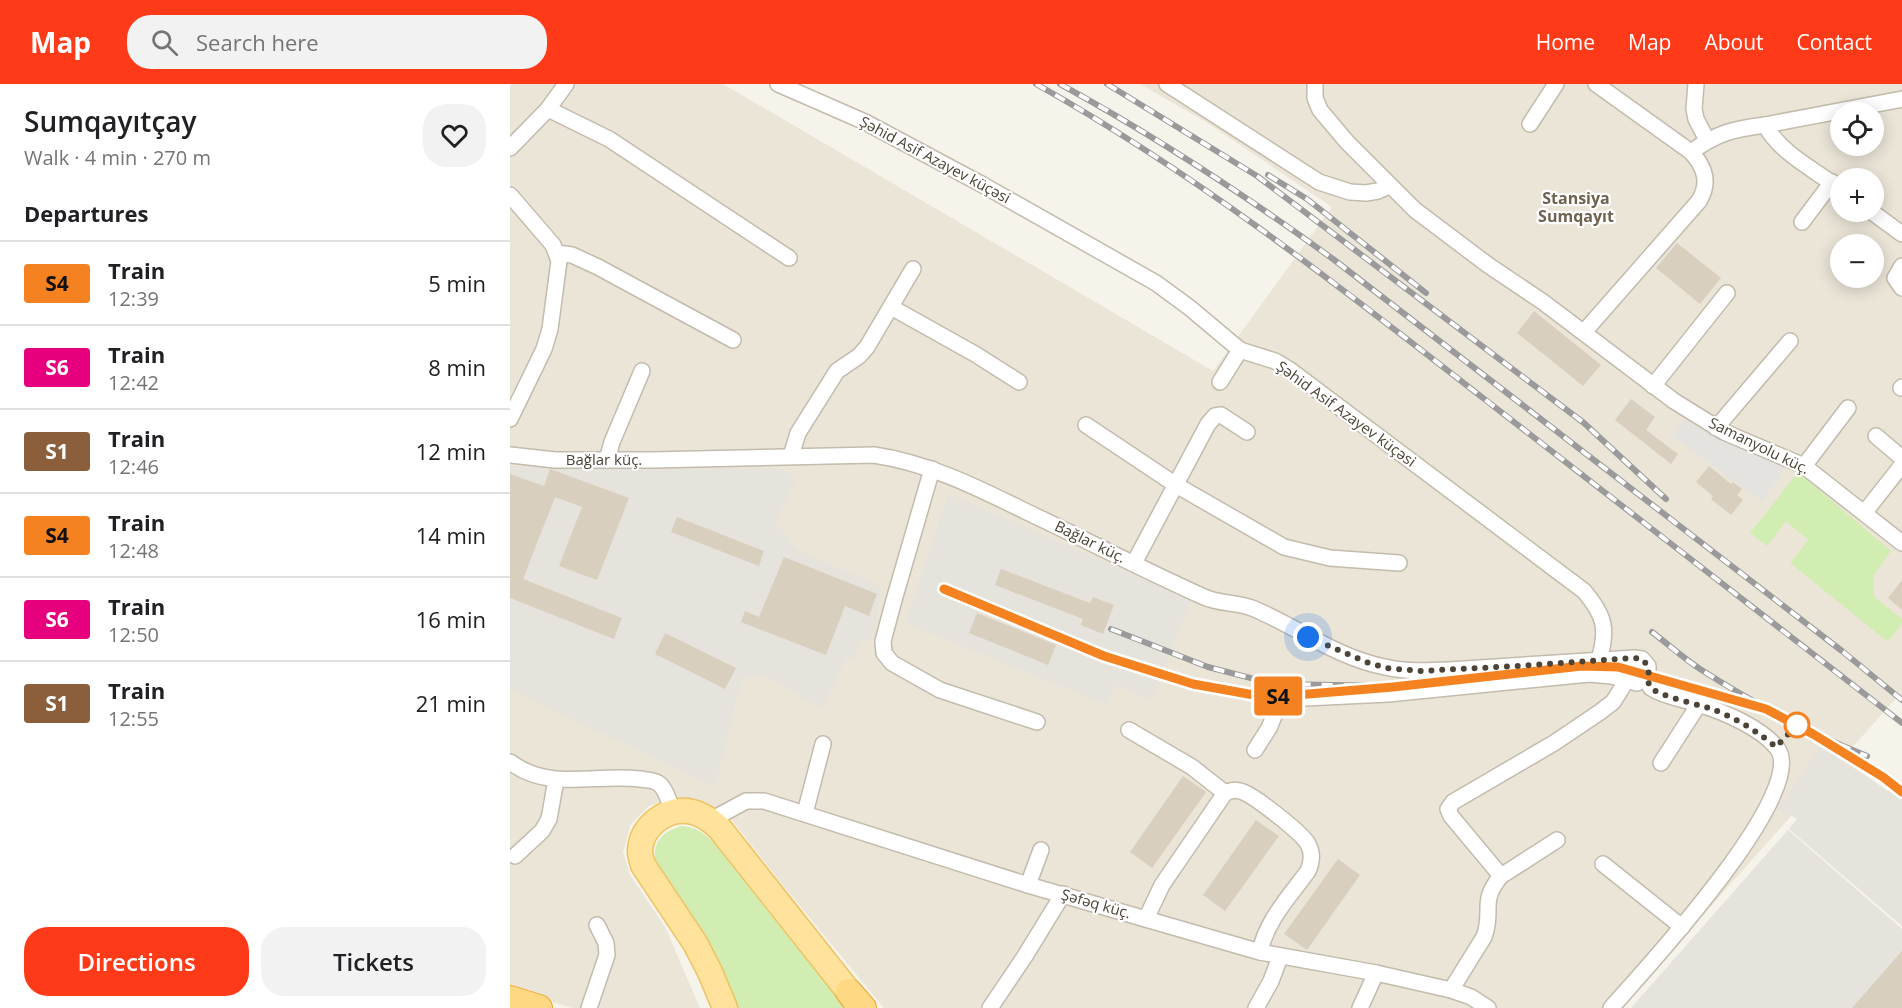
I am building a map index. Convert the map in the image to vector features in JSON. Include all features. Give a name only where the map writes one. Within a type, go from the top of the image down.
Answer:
[{"type":"highway","points":[[510,999],[539,1008]]},
{"type":"main road","points":[[725,1008],[710,972],[694,943],[641,859],[643,839],[649,828],[673,811],[688,811],[711,820],[732,841],[857,1002]]},
{"type":"street","points":[[510,148],[548,109],[566,84]]},
{"type":"street","name":"Şəhid Asif Azayev küçəsi","points":[[778,84],[865,122],[983,185],[1156,283],[1190,308],[1239,350],[1275,361],[1290,370],[1584,591],[1596,605],[1604,624],[1604,638],[1599,660]]},
{"type":"street","points":[[1167,84],[1319,182],[1350,192],[1366,193],[1389,186]]},
{"type":"street","name":"Samanyolu küç.","points":[[1315,84],[1315,98],[1320,110],[1347,142],[1415,210],[1584,332],[1653,386],[1716,428],[1804,466],[1902,543]]},
{"type":"street","points":[[1530,124],[1556,84]]},
{"type":"street","points":[[1584,332],[1699,201],[1706,184],[1701,164],[1691,152],[1596,84]]},
{"type":"street","points":[[1696,84],[1695,119],[1707,140]]},
{"type":"street","points":[[1691,152],[1707,140],[1722,133],[1902,99]]},
{"type":"street","points":[[548,109],[609,139],[789,258]]},
{"type":"street","points":[[1765,125],[1770,135],[1781,146],[1830,181]]},
{"type":"street","points":[[1802,222],[1830,192]]},
{"type":"street","points":[[510,195],[557,253],[559,270],[550,329],[544,349],[510,419]]},
{"type":"street","points":[[1884,221],[1902,234]]},
{"type":"street","points":[[557,253],[572,255],[598,267],[733,340]]},
{"type":"street","points":[[1902,266],[1895,278],[1902,288]]},
{"type":"street","points":[[791,456],[798,433],[837,371],[859,356],[867,347],[913,269]]},
{"type":"street","points":[[1653,386],[1727,293]]},
{"type":"street","points":[[891,307],[975,354],[1019,382]]},
{"type":"street","points":[[1716,428],[1790,341]]},
{"type":"street","points":[[1221,382],[1239,350]]},
{"type":"street","points":[[608,459],[612,442],[642,371]]},
{"type":"street","points":[[1804,466],[1848,408]]},
{"type":"street","points":[[1134,563],[1208,424],[1215,416],[1221,415],[1247,432]]},
{"type":"street","points":[[1086,425],[1176,484],[1284,548],[1330,558],[1399,563]]},
{"type":"street","points":[[1876,436],[1902,458]]},
{"type":"street","name":"Bağlar küç.","points":[[510,455],[555,460],[874,455],[901,459],[932,469],[989,493],[1206,598],[1249,607],[1318,641],[1366,662],[1386,668],[1420,671],[1449,670],[1634,658],[1642,659],[1648,666],[1649,679]]},
{"type":"street","points":[[1865,512],[1902,465]]},
{"type":"street","points":[[932,469],[883,641],[884,653],[892,663],[940,690],[1037,722]]},
{"type":"street","points":[[1255,750],[1273,720],[1279,704],[1284,699],[1388,694],[1589,674],[1612,676],[1642,684],[1649,679],[1655,690],[1734,718],[1759,733],[1776,747],[1782,763],[1778,782],[1766,812],[1682,927],[1611,1008]]},
{"type":"street","points":[[1501,876],[1451,816],[1448,809],[1453,802],[1554,743],[1600,712],[1613,702],[1627,680]]},
{"type":"street","points":[[1661,763],[1699,704]]},
{"type":"street","points":[[1130,730],[1192,767],[1225,793]]},
{"type":"street","points":[[805,813],[823,744]]},
{"type":"street","points":[[510,762],[556,780],[584,781],[628,777],[659,783],[673,811]]},
{"type":"street","points":[[515,856],[542,831],[549,819],[556,780]]},
{"type":"street","points":[[1146,919],[1162,885],[1225,793],[1232,790],[1241,791],[1297,832],[1308,843],[1311,854],[1308,871],[1270,922],[1260,952]]},
{"type":"street","name":"Şəfəq küç.","points":[[711,820],[746,801],[764,801],[1028,885],[1260,952],[1376,973],[1451,990],[1471,997],[1486,1007]]},
{"type":"street","points":[[1451,990],[1488,927],[1488,897],[1491,887],[1501,876],[1557,840]]},
{"type":"street","points":[[1028,885],[1041,850]]},
{"type":"street","points":[[1603,864],[1682,927]]},
{"type":"street","points":[[990,1008],[1063,894]]},
{"type":"street","points":[[589,1008],[607,955],[606,943],[597,925]]},
{"type":"street","points":[[1256,1008],[1271,981],[1280,957]]},
{"type":"street","points":[[1360,1008],[1376,973]]},
{"type":"shaded area","name":"Stansiya Sumqayıt","points":[[512,84],[723,84],[1213,371],[1332,207],[1206,122],[1140,84],[1902,84],[1902,697],[1899,695],[1620,1008],[884,1008],[731,819],[701,802],[672,798],[649,806],[631,824],[623,852],[630,875],[665,927],[700,1008],[572,1008],[510,989],[510,86]]},
{"type":"shaded area","points":[[1690,412],[1788,459],[1762,502],[1672,435]]},
{"type":"shaded area","points":[[510,466],[783,469],[796,480],[775,523],[799,550],[881,587],[877,621],[871,638],[860,642],[852,660],[846,659],[822,708],[764,675],[742,678],[715,787],[510,689]]},
{"type":"shaded area","points":[[948,494],[1191,599],[1151,700],[1116,684],[1107,705],[906,623]]},
{"type":"shaded area","points":[[1821,745],[1888,791],[1897,779],[1902,783],[1902,926],[1789,829],[1797,819],[1778,809]]},
{"type":"shaded area","points":[[1788,830],[1902,929],[1902,1008],[1631,1008]]},
{"type":"green space","points":[[1798,472],[1891,551],[1873,576],[1874,597],[1902,619],[1902,624],[1888,642],[1790,563],[1808,540],[1786,521],[1767,546],[1750,533]]},
{"type":"green space","points":[[681,826],[699,831],[714,843],[845,1008],[736,1008],[706,936],[656,864],[655,850],[660,839],[663,835]]},
{"type":"building","points":[[1677,243],[1721,278],[1700,304],[1656,268]]},
{"type":"building","points":[[1534,311],[1601,365],[1583,386],[1517,333]]},
{"type":"building","points":[[1631,399],[1655,417],[1646,430],[1678,454],[1671,464],[1615,420]]},
{"type":"building","points":[[1709,466],[1731,484],[1733,482],[1742,489],[1737,495],[1743,500],[1731,515],[1711,499],[1713,496],[1696,482]]},
{"type":"building","points":[[550,469],[629,498],[597,580],[559,566],[582,507],[555,497],[523,579],[622,618],[614,639],[510,598],[510,474],[544,486]]},
{"type":"building","points":[[677,517],[764,551],[759,566],[671,532]]},
{"type":"building","points":[[784,557],[877,594],[869,616],[845,606],[826,655],[741,622],[745,611],[759,617]]},
{"type":"building","points":[[1001,569],[1090,603],[1093,597],[1114,605],[1103,634],[1081,625],[1083,619],[995,585]]},
{"type":"building","points":[[1902,580],[1902,610],[1888,598]]},
{"type":"building","points":[[977,613],[1056,645],[1048,665],[969,633]]},
{"type":"building","points":[[665,633],[736,668],[725,689],[655,654]]},
{"type":"building","points":[[1183,776],[1206,792],[1152,868],[1130,852]]},
{"type":"building","points":[[1256,820],[1279,836],[1225,911],[1203,895]]},
{"type":"building","points":[[1338,859],[1360,875],[1307,950],[1284,934]]},
{"type":"building","points":[[1902,951],[1902,1008],[1852,1008]]},
{"type":"railway","points":[[1036,84],[1153,155],[1265,232],[1429,356],[1902,723]]},
{"type":"railway","points":[[1060,84],[1199,167],[1333,259],[1842,651],[1902,700]]},
{"type":"railway","points":[[1107,84],[1257,176],[1584,423],[1666,499]]},
{"type":"railway","points":[[1268,175],[1307,199],[1426,293]]},
{"type":"railway","points":[[944,589],[1104,656],[1193,684],[1254,695],[1285,696],[1324,693]]},
{"type":"railway","points":[[1111,629],[1208,667],[1274,684],[1393,686],[1582,666],[1618,667],[1766,709]]},
{"type":"railway","points":[[1652,632],[1694,665],[1740,694],[1802,727],[1867,756]]},
{"type":"railway","points":[[1846,755],[1902,792]]},
{"type":"train","name":"S4","points":[[944,589],[1104,656],[1193,684],[1254,695],[1284,696],[1393,687],[1439,680],[1582,666],[1618,667],[1766,709],[1813,734],[1883,777],[1902,792]]},
{"type":"district","name":"Stansiya Sumqayıt","points":[[1576,207]]},
{"type":"route","points":[[1308,637],[1366,662],[1386,668],[1420,671],[1642,659],[1649,669],[1648,683],[1651,688],[1734,718],[1759,733],[1776,747],[1797,725]]}]
